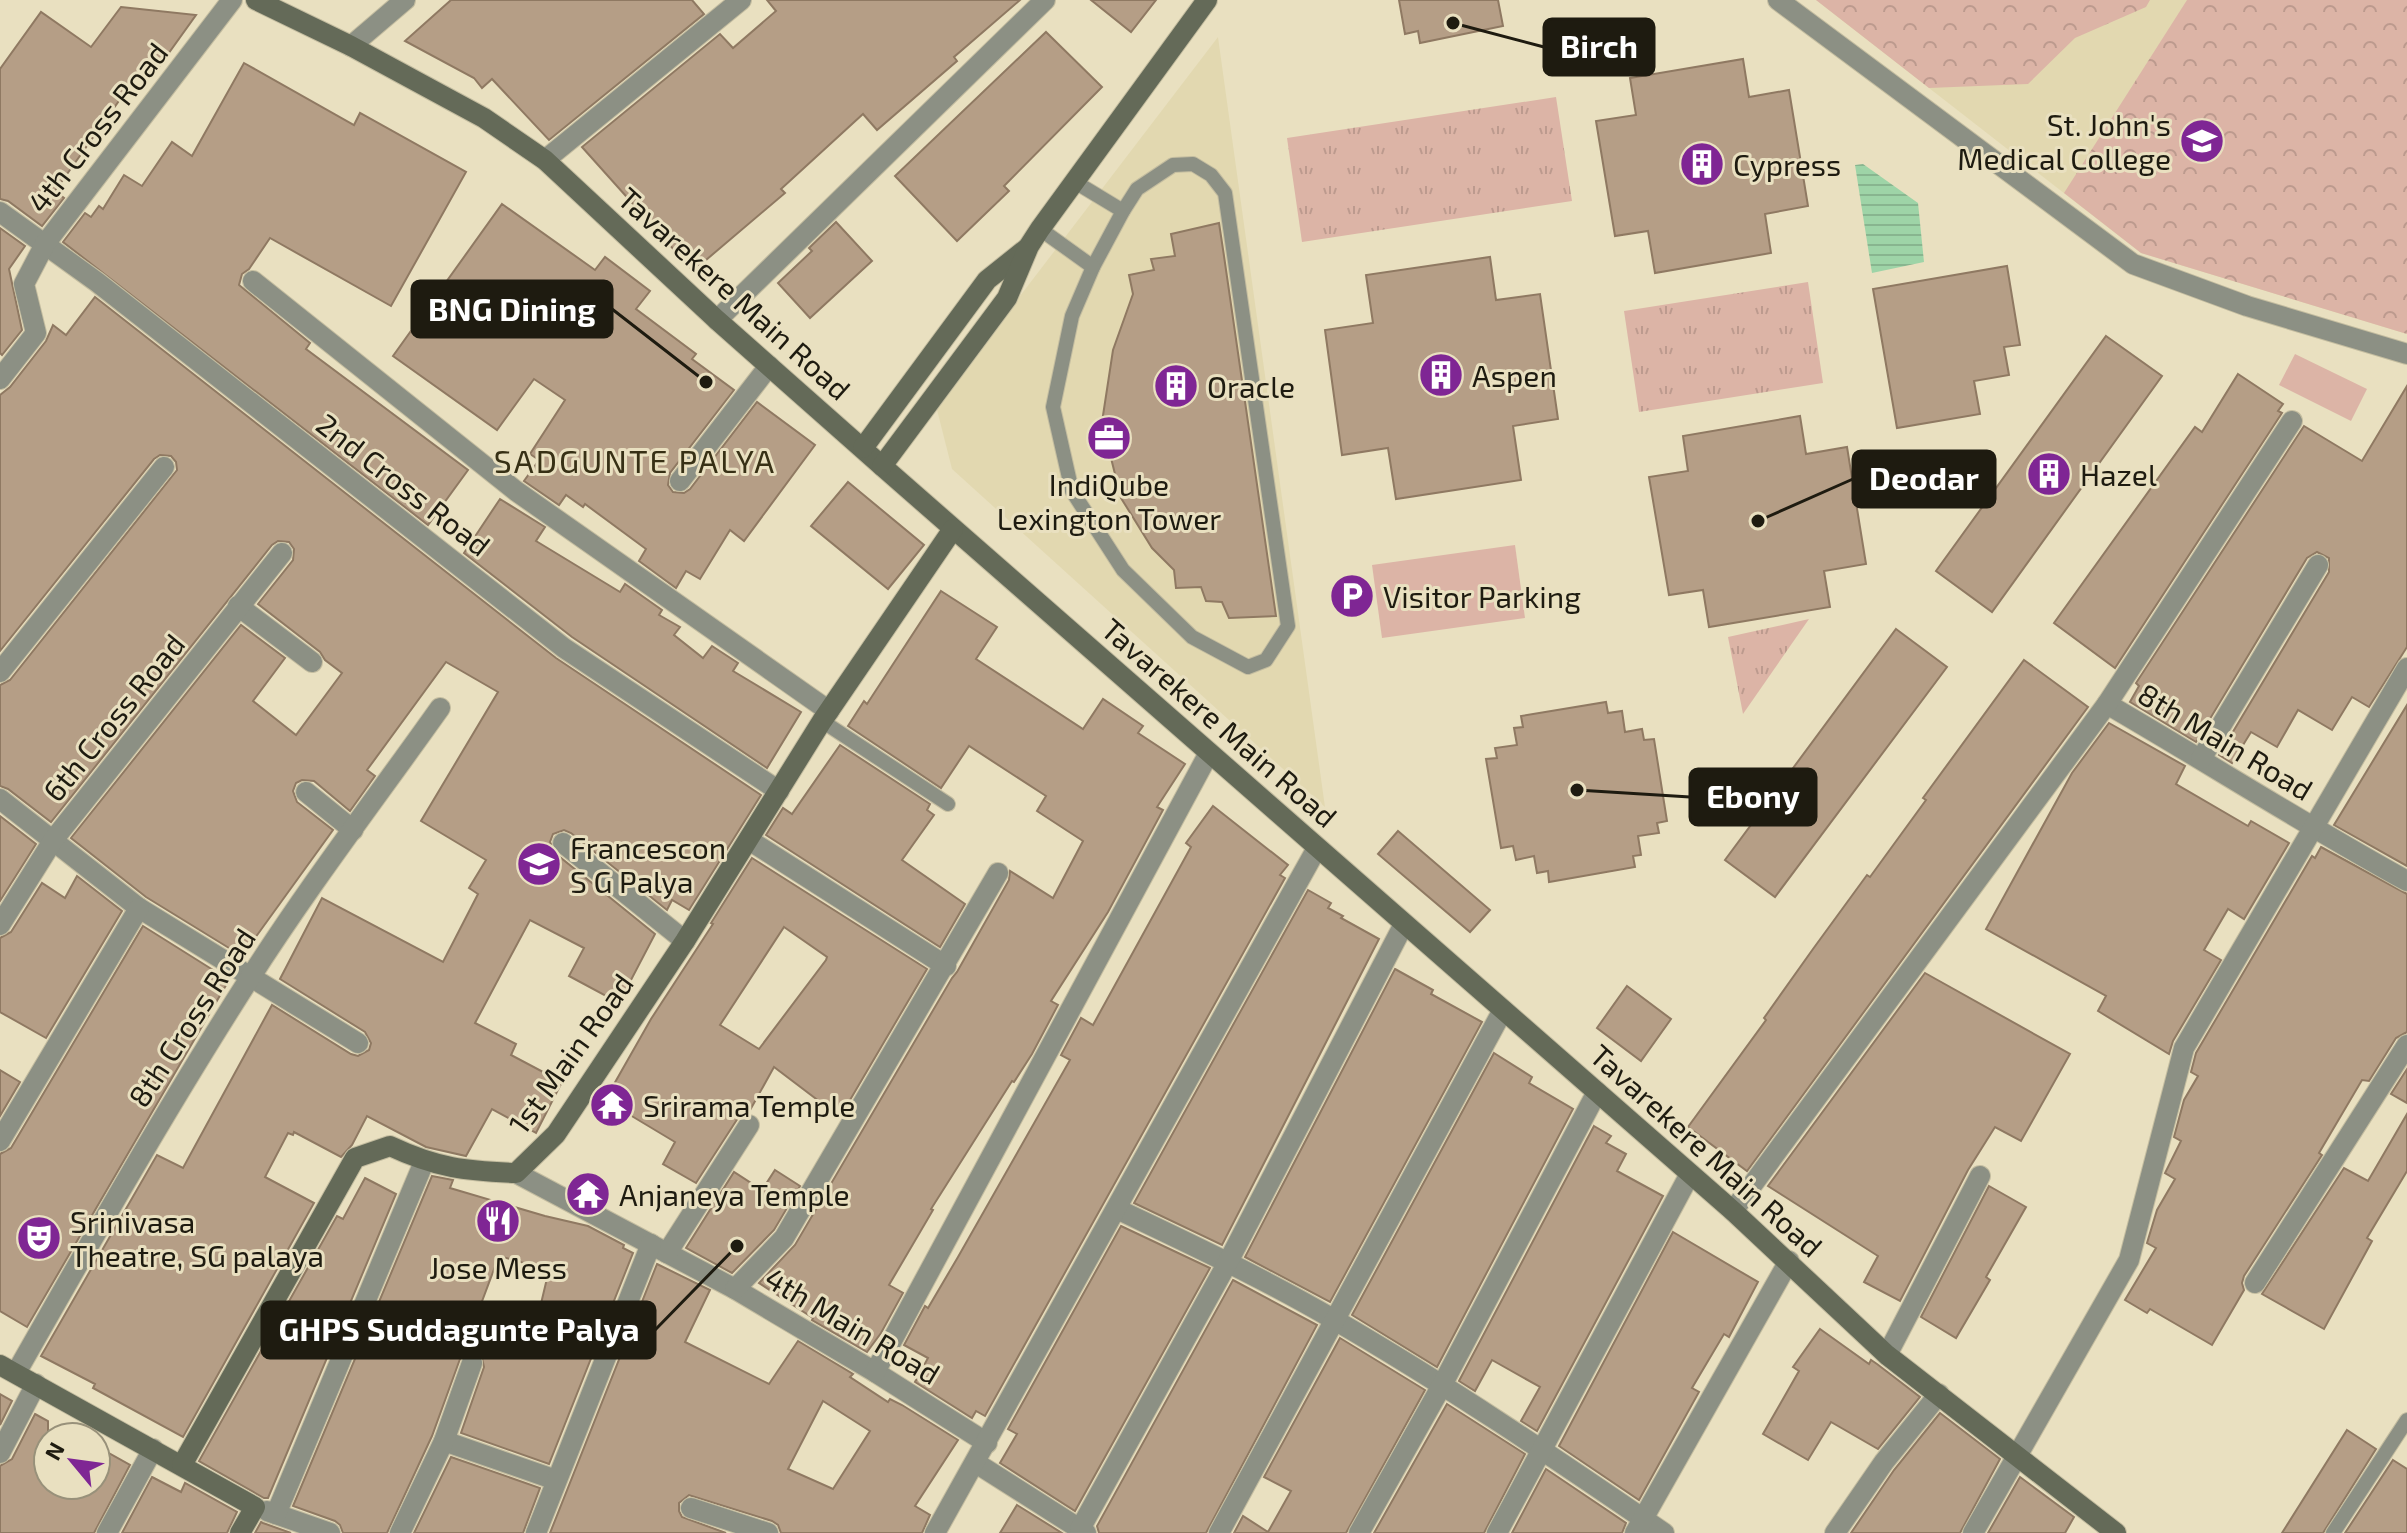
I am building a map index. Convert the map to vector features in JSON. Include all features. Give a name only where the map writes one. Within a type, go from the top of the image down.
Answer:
[{"type":"main road","name":"Tavarekere Main Road","points":[[256,0],[351,46],[484,118],[545,160],[717,320],[953,529],[1733,1211],[1887,1355],[2116,1533]]},
{"type":"main road","points":[[882,466],[1007,298],[1034,238],[1207,0]]},
{"type":"main road","points":[[863,448],[987,280],[1034,238]]},
{"type":"main road","name":"1st Main Road","points":[[182,1465],[355,1158],[390,1146],[424,1162],[469,1171],[516,1173],[556,1134],[685,941],[825,716],[953,529]]},
{"type":"main road","points":[[8,1369],[255,1507],[240,1533]]},
{"type":"street","name":"4th Cross Road","points":[[0,379],[36,333],[24,284],[45,244],[232,0]]},
{"type":"street","points":[[351,46],[405,0]]},
{"type":"street","points":[[545,160],[741,0]]},
{"type":"street","points":[[717,320],[1045,0]]},
{"type":"street","points":[[1778,0],[2133,264],[2247,306],[2407,354]]},
{"type":"street","name":"2nd Cross Road","points":[[0,212],[146,320],[564,648],[779,791]]},
{"type":"street","points":[[253,281],[516,491],[825,716]]},
{"type":"street","points":[[680,481],[769,366]]},
{"type":"street","points":[[1733,1211],[2107,704],[2292,421]]},
{"type":"street","points":[[0,672],[164,467]]},
{"type":"street","name":"6th Cross Road","points":[[0,925],[54,839],[282,553]]},
{"type":"street","points":[[2201,759],[2318,565]]},
{"type":"street","points":[[238,606],[312,662]]},
{"type":"street","points":[[1973,1533],[2129,1260],[2184,1048],[2407,668]]},
{"type":"street","name":"8th Main Road","points":[[2107,704],[2313,830],[2407,881]]},
{"type":"street","name":"8th Cross Road","points":[[8,1369],[250,978],[440,708]]},
{"type":"street","points":[[875,1372],[1209,753]]},
{"type":"street","points":[[306,792],[353,830]]},
{"type":"street","points":[[0,799],[139,908],[358,1043]]},
{"type":"street","points":[[749,840],[946,966]]},
{"type":"street","points":[[563,843],[685,941]]},
{"type":"street","points":[[935,1533],[1317,848]]},
{"type":"street","points":[[735,1289],[784,1238],[998,873]]},
{"type":"street","points":[[0,1141],[139,908]]},
{"type":"street","points":[[976,1463],[1083,1531],[1228,1262],[1404,924]]},
{"type":"street","points":[[1219,1533],[1503,1010]]},
{"type":"street","points":[[2255,1283],[2407,1045]]},
{"type":"street","points":[[1359,1533],[1441,1387],[1597,1092]]},
{"type":"street","points":[[536,1533],[556,1480],[659,1248],[749,1125]]},
{"type":"street","points":[[276,1514],[424,1162]]},
{"type":"street","name":"4th Main Road","points":[[516,1173],[735,1289],[987,1443]]},
{"type":"street","points":[[1497,1533],[1690,1174]]},
{"type":"street","points":[[1887,1355],[1980,1176]]},
{"type":"street","points":[[1117,1209],[1228,1262],[1334,1319],[1540,1449],[1639,1526],[1664,1533]]},
{"type":"street","points":[[1639,1526],[1789,1261]]},
{"type":"street","points":[[400,1533],[444,1441],[472,1363]]},
{"type":"street","points":[[0,1453],[36,1384]]},
{"type":"street","points":[[1835,1533],[1884,1462],[1939,1394]]},
{"type":"street","points":[[444,1441],[556,1480]]},
{"type":"street","points":[[107,1533],[153,1449]]},
{"type":"street","points":[[255,1507],[330,1533]]},
{"type":"street","points":[[691,1508],[768,1533]]},
{"type":"lane","points":[[1193,164],[1211,175],[1225,193],[1288,626],[1266,660],[1248,667],[1192,637],[1123,570],[1072,491],[1053,407],[1072,316],[1093,267],[1123,211],[1137,189],[1173,165],[1193,164]]},
{"type":"lane","points":[[1075,182],[1123,211]]},
{"type":"lane","points":[[1034,238],[1093,267]]},
{"type":"lane","points":[[825,716],[948,804]]},
{"type":"lane","points":[[2333,1533],[2407,1420]]},
{"type":"shaded area","name":"St. John's Medical College","points":[[1816,0],[2407,0],[2407,334],[2141,253]]},
{"type":"shaded area","name":"IndiQube Lexington Tower","points":[[1218,37],[1325,807],[952,469],[936,406]]},
{"type":"shaded area","points":[[1863,164],[1918,203],[1924,262],[1872,273],[1855,165]]},
{"type":"green space","points":[[1816,0],[2150,0],[2146,7],[2075,38],[2028,84],[1929,88]]},
{"type":"green space","name":"St. John's Medical College","points":[[2187,0],[2407,0],[2407,334],[2141,253],[2064,193]]},
{"type":"green space","points":[[1556,97],[1572,201],[1302,242],[1287,138]]},
{"type":"green space","points":[[1808,282],[1823,383],[1639,412],[1624,311]]},
{"type":"green space","points":[[2295,354],[2367,389],[2351,421],[2279,385]]},
{"type":"green space","points":[[1515,545],[1525,618],[1382,638],[1372,565]]},
{"type":"green space","points":[[1809,619],[1743,714],[1728,637]]},
{"type":"building","points":[[451,0],[692,0],[704,14],[549,140],[492,79],[482,88],[474,78],[405,41]]},
{"type":"building","points":[[767,0],[1020,0],[954,57],[957,61],[877,130],[863,114],[781,189],[785,193],[693,271],[582,147],[720,34],[733,48],[776,11]]},
{"type":"building","points":[[1091,0],[1156,0],[1131,32]]},
{"type":"building","points":[[1399,0],[1498,0],[1503,26],[1420,43],[1418,31],[1405,34]]},
{"type":"building","points":[[121,7],[196,15],[158,68],[148,60],[55,191],[64,198],[42,226],[8,201],[0,199],[0,69],[41,12],[91,47]]},
{"type":"building","points":[[1046,32],[1102,87],[1004,186],[1009,191],[957,241],[895,176]]},
{"type":"building","name":"Cypress","points":[[1743,59],[1749,97],[1789,90],[1808,206],[1765,214],[1771,253],[1655,273],[1648,231],[1615,236],[1596,121],[1636,115],[1630,78]]},
{"type":"building","points":[[244,63],[354,125],[360,113],[466,172],[391,306],[270,238],[249,269],[242,274],[239,285],[310,343],[306,349],[468,470],[428,525],[63,242],[85,213],[91,217],[99,206],[103,209],[124,175],[142,186],[172,142],[192,156]]},
{"type":"building","points":[[502,204],[595,270],[605,257],[650,291],[636,309],[696,354],[692,359],[734,390],[670,473],[668,485],[673,492],[684,493],[690,489],[757,402],[815,445],[744,541],[730,530],[700,579],[686,571],[676,588],[639,561],[646,549],[585,504],[583,507],[566,495],[559,505],[524,481],[539,460],[530,454],[565,400],[534,379],[497,430],[393,356]]},
{"type":"building","points":[[836,222],[872,261],[810,318],[778,283],[812,251],[809,248]]},
{"type":"building","name":"Oracle","points":[[1219,223],[1276,616],[1229,618],[1222,602],[1206,601],[1201,587],[1176,588],[1174,570],[1152,548],[1121,498],[1102,422],[1113,350],[1133,294],[1129,275],[1154,270],[1151,259],[1175,256],[1171,234]]},
{"type":"building","points":[[0,228],[25,246],[9,269],[22,330],[2,355],[0,353]]},
{"type":"building","name":"Aspen","points":[[1490,257],[1496,300],[1540,294],[1558,419],[1513,426],[1521,480],[1396,499],[1388,448],[1342,455],[1325,330],[1373,323],[1366,275]]},
{"type":"building","points":[[2007,266],[2020,345],[2004,347],[2009,375],[1974,381],[1980,414],[1897,428],[1873,289]]},
{"type":"building","points":[[95,297],[556,658],[761,795],[689,910],[672,900],[667,910],[571,833],[564,830],[553,834],[550,842],[555,853],[655,934],[619,1003],[569,976],[584,948],[530,920],[475,1023],[516,1044],[511,1055],[562,1082],[536,1133],[492,1109],[466,1156],[426,1147],[367,1116],[352,1145],[341,1157],[294,1132],[293,1135],[288,1133],[265,1177],[314,1203],[183,1437],[93,1388],[95,1384],[41,1356],[157,1155],[183,1168],[272,1005],[351,1054],[358,1056],[369,1050],[371,1043],[365,1032],[280,979],[322,898],[443,962],[478,894],[469,888],[486,860],[421,821],[498,692],[446,662],[367,770],[375,776],[350,811],[314,781],[296,783],[293,791],[297,802],[333,830],[242,956],[146,897],[71,838],[241,625],[285,658],[253,701],[296,735],[342,673],[258,604],[293,560],[294,549],[289,542],[278,541],[272,545],[51,822],[0,786],[0,685],[10,680],[177,470],[171,456],[160,455],[154,459],[0,651],[0,395],[10,387],[46,341],[53,325],[66,335]]},
{"type":"building","name":"Hazel","points":[[2106,336],[2162,376],[1992,612],[1936,571]]},
{"type":"building","points":[[2238,374],[2283,404],[2278,411],[2282,413],[2115,668],[2054,623],[2195,427],[2202,432]]},
{"type":"building","points":[[2407,386],[2407,647],[2369,707],[2352,697],[2332,730],[2298,710],[2277,747],[2251,732],[2232,763],[2219,755],[2329,572],[2329,558],[2317,552],[2307,558],[2196,742],[2130,702],[2139,686],[2136,683],[2304,426],[2362,461]]},
{"type":"building","points":[[1800,416],[1806,454],[1847,447],[1866,564],[1824,571],[1830,607],[1709,627],[1703,590],[1669,595],[1649,477],[1688,471],[1683,436]]},
{"type":"building","points":[[848,482],[924,545],[888,589],[811,526]]},
{"type":"building","points":[[500,499],[545,527],[536,541],[620,592],[625,584],[662,610],[659,615],[680,627],[674,635],[703,658],[712,646],[738,663],[733,671],[801,712],[767,768],[572,637],[464,553]]},
{"type":"building","points":[[941,591],[997,627],[976,659],[1083,729],[1103,699],[1143,726],[1138,733],[1185,764],[1157,807],[1163,810],[1108,912],[1051,1001],[1058,1005],[1032,1054],[931,1209],[889,1285],[903,1293],[867,1352],[812,1320],[759,1283],[795,1245],[957,972],[1009,880],[1010,871],[1053,898],[1083,841],[1037,811],[1046,796],[969,746],[941,788],[848,726],[864,701],[867,704]]},
{"type":"building","points":[[1896,629],[1947,667],[1775,897],[1725,860]]},
{"type":"building","points":[[2024,660],[2088,707],[1747,1171],[1688,1127],[1813,949],[1867,875],[1870,877],[1926,800],[1923,798]]},
{"type":"building","points":[[1606,702],[1608,713],[1622,711],[1625,732],[1642,729],[1644,740],[1654,739],[1667,821],[1657,823],[1659,833],[1638,836],[1641,855],[1633,856],[1635,867],[1549,882],[1548,871],[1537,873],[1534,856],[1516,860],[1513,846],[1501,848],[1486,759],[1497,758],[1495,748],[1517,745],[1514,728],[1523,727],[1521,716]]},
{"type":"building","points":[[2407,705],[2407,866],[2334,825]]},
{"type":"building","points":[[2109,723],[2185,766],[2176,784],[2248,826],[2251,821],[2289,843],[2244,919],[2228,909],[2204,950],[2221,960],[2173,1041],[2169,1054],[2098,1011],[2106,996],[1986,929],[2072,773]]},
{"type":"building","points":[[840,745],[930,804],[927,810],[934,815],[902,860],[965,904],[940,947],[766,835],[783,808],[792,814]]},
{"type":"building","points":[[1213,806],[1288,865],[1280,875],[1285,878],[985,1416],[976,1411],[972,1418],[915,1382],[928,1358],[904,1345],[1070,1060],[1061,1055],[1081,1018],[1093,1025],[1191,847],[1186,843]]},
{"type":"building","points":[[0,816],[36,844],[0,901]]},
{"type":"building","points":[[1398,831],[1490,910],[1470,932],[1378,854]]},
{"type":"building","points":[[2321,847],[2407,894],[2407,1032],[2396,1038],[2369,1081],[2362,1080],[2319,1153],[2322,1155],[2244,1276],[2244,1290],[2212,1345],[2150,1309],[2147,1313],[2125,1300],[2156,1248],[2147,1243],[2157,1210],[2175,1179],[2165,1173],[2181,1141],[2174,1137],[2184,1100],[2198,1076],[2191,1072],[2196,1053],[2312,856],[2315,858]]},
{"type":"building","points":[[752,858],[927,969],[840,1117],[774,1067],[749,1112],[738,1118],[696,1183],[663,1164],[675,1142],[605,1100]],"holes":[[[784,927],[827,957],[759,1049],[720,1025]]]},
{"type":"building","points":[[77,876],[122,911],[46,1038],[0,1012],[0,938],[11,932],[42,883],[65,898]]},
{"type":"building","points":[[1308,890],[1331,903],[1328,908],[1343,916],[1341,918],[1379,939],[1222,1245],[1134,1203]]},
{"type":"building","points":[[143,926],[229,980],[27,1327],[0,1311],[0,1154],[11,1148]]},
{"type":"building","points":[[1395,969],[1433,990],[1431,994],[1482,1022],[1330,1302],[1245,1257]]},
{"type":"building","points":[[1925,973],[2070,1054],[2021,1141],[1995,1127],[1968,1170],[1900,1301],[1864,1282],[1878,1256],[1768,1186]]},
{"type":"building","points":[[1627,986],[1671,1019],[1641,1061],[1597,1028]]},
{"type":"building","points":[[1494,1053],[1532,1077],[1529,1083],[1573,1109],[1437,1367],[1352,1315]]},
{"type":"building","points":[[2407,1069],[2407,1103],[2391,1094]]},
{"type":"building","points":[[0,1070],[20,1082],[0,1116]]},
{"type":"building","points":[[2407,1114],[2407,1171],[2367,1238],[2372,1241],[2324,1329],[2262,1294],[2344,1168],[2368,1181]]},
{"type":"building","points":[[1594,1126],[1611,1136],[1606,1143],[1626,1154],[1617,1171],[1663,1196],[1537,1431],[1521,1421],[1540,1387],[1492,1360],[1475,1391],[1459,1381]]},
{"type":"building","points":[[775,1170],[800,1186],[774,1230],[732,1273],[686,1248],[734,1172],[762,1190]]},
{"type":"building","points":[[432,1176],[453,1180],[450,1188],[588,1226],[633,1253],[549,1464],[461,1433],[484,1367],[481,1354],[469,1350],[460,1359],[432,1436],[387,1533],[343,1533],[335,1521],[293,1506]],"holes":[[[499,1256],[549,1270],[529,1354],[469,1336]]]},
{"type":"building","points":[[365,1178],[396,1194],[268,1498],[264,1498],[199,1461],[337,1216],[343,1219]]},
{"type":"building","points":[[1989,1186],[2026,1207],[1986,1277],[1990,1280],[1956,1338],[1921,1317]]},
{"type":"building","points":[[1121,1226],[1210,1268],[1075,1511],[1000,1463],[1017,1434],[1008,1429]]},
{"type":"building","points":[[1673,1232],[1758,1282],[1729,1337],[1724,1334],[1692,1388],[1699,1392],[1639,1500],[1559,1446]]},
{"type":"building","points":[[657,1264],[710,1290],[685,1342],[769,1384],[798,1341],[853,1374],[850,1377],[888,1402],[890,1399],[902,1405],[958,1440],[915,1506],[930,1515],[922,1533],[781,1533],[772,1521],[689,1495],[679,1503],[682,1517],[726,1533],[550,1533]],"holes":[[[823,1401],[870,1431],[833,1489],[788,1469]]]},
{"type":"building","points":[[1233,1280],[1317,1325],[1206,1533],[1099,1533],[1097,1526]]},
{"type":"building","points":[[1820,1329],[1869,1364],[1871,1360],[1877,1364],[1920,1397],[1878,1449],[1831,1422],[1808,1460],[1763,1434],[1799,1371],[1793,1367]]},
{"type":"building","points":[[1340,1338],[1425,1390],[1346,1533],[1234,1533],[1243,1516],[1268,1532],[1291,1491],[1264,1477]]},
{"type":"building","points":[[0,1394],[12,1401],[0,1425]]},
{"type":"building","points":[[1447,1404],[1525,1454],[1484,1533],[1374,1533]]},
{"type":"building","points":[[1940,1413],[2000,1459],[1960,1533],[1851,1533],[1894,1470]]},
{"type":"building","points":[[35,1414],[48,1421],[32,1421],[32,1501],[111,1501],[94,1533],[0,1533],[0,1466],[12,1459]]},
{"type":"building","points":[[2347,1430],[2376,1449],[2323,1533],[2282,1533]]},
{"type":"building","points":[[112,1455],[130,1465],[112,1499]]},
{"type":"building","points":[[451,1457],[540,1488],[523,1533],[414,1533]]},
{"type":"building","points":[[2393,1460],[2407,1469],[2407,1533],[2345,1533]]},
{"type":"building","points":[[1546,1469],[1626,1523],[1622,1533],[1512,1533]]},
{"type":"building","points":[[152,1477],[181,1492],[185,1483],[237,1512],[227,1533],[122,1533]]},
{"type":"building","points":[[2020,1477],[2074,1517],[2065,1533],[1988,1533]]},
{"type":"building","points":[[1017,1505],[1062,1533],[1000,1533]]},
{"type":"building","points":[[263,1523],[291,1533],[255,1533]]},
{"type":"place","name":"Birch","points":[[1453,23]]},
{"type":"place","name":"St. John's Medical College","points":[[2202,141]]},
{"type":"place","name":"Cypress","points":[[1702,164]]},
{"type":"place","name":"Aspen","points":[[1441,375]]},
{"type":"place","name":"BNG Dining","points":[[706,382]]},
{"type":"place","name":"Oracle","points":[[1176,386]]},
{"type":"place","name":"IndiQube Lexington Tower","points":[[1109,438]]},
{"type":"place","name":"Hazel","points":[[2049,474]]},
{"type":"place","name":"Deodar","points":[[1758,521]]},
{"type":"place","name":"Visitor Parking","points":[[1352,596]]},
{"type":"place","name":"Ebony","points":[[1577,790]]},
{"type":"place","name":"Francescon S G Palya","points":[[539,864]]},
{"type":"place","name":"Srirama Temple","points":[[612,1105]]},
{"type":"place","name":"Anjaneya Temple","points":[[588,1194]]},
{"type":"place","name":"Jose Mess","points":[[498,1221]]},
{"type":"place","name":"Srinivasa Theatre, SG palaya","points":[[39,1238]]},
{"type":"place","name":"GHPS Suddagunte Palya","points":[[737,1246]]},
{"type":"district","name":"SADGUNTE PALYA","points":[[635,460]]}]
